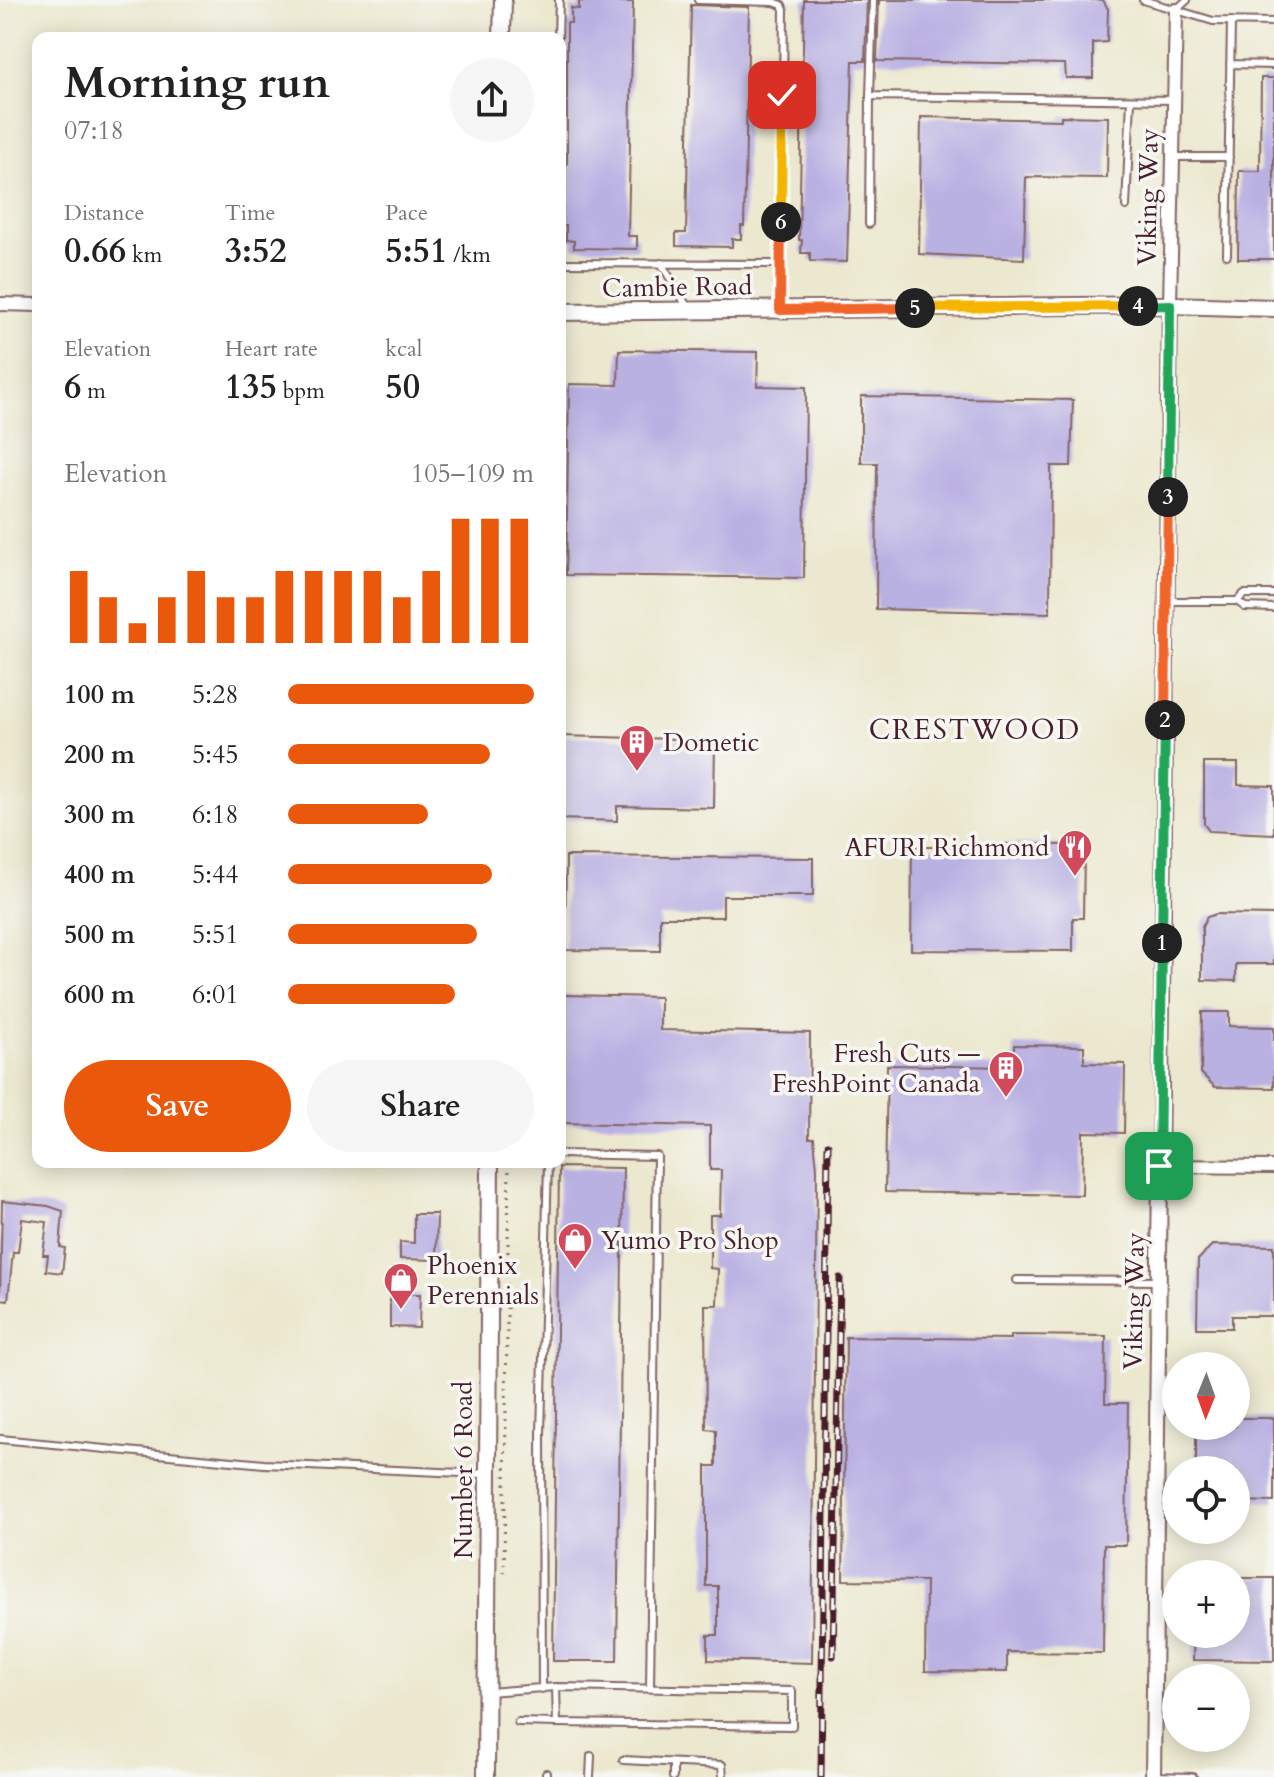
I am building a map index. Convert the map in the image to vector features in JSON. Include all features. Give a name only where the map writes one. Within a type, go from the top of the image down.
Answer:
[{"type":"main road","points":[[502,32],[503,0]]},
{"type":"main road","name":"Cambie Road","points":[[566,312],[1170,305],[1274,308]]},
{"type":"main road","name":"Number 6 Road","points":[[486,1777],[490,1168]]},
{"type":"street","name":"Viking Way","points":[[1153,1777],[1176,5]]},
{"type":"street","points":[[0,304],[32,305]]},
{"type":"street","points":[[1159,1166],[1274,1167]]},
{"type":"lane","points":[[558,32],[559,0]]},
{"type":"lane","points":[[698,0],[774,2],[782,5],[784,10],[780,310]]},
{"type":"lane","points":[[869,224],[873,0]]},
{"type":"lane","points":[[1143,0],[1176,5],[1213,21],[1274,22]]},
{"type":"lane","points":[[1176,5],[1187,0]]},
{"type":"lane","points":[[1227,255],[1231,21]]},
{"type":"lane","points":[[1230,64],[1274,65]]},
{"type":"lane","points":[[870,96],[1174,100]]},
{"type":"lane","points":[[1126,206],[1131,100]]},
{"type":"lane","points":[[1173,157],[1229,157]]},
{"type":"lane","points":[[566,263],[780,264]]},
{"type":"lane","points":[[661,263],[690,311]]},
{"type":"lane","points":[[1237,601],[1244,594],[1274,594]]},
{"type":"lane","points":[[1167,601],[1237,601],[1245,607],[1274,608]]},
{"type":"lane","points":[[566,1154],[657,1156],[650,1688]]},
{"type":"lane","points":[[542,1689],[541,1434],[548,1168]]},
{"type":"lane","points":[[1017,1280],[1158,1281]]},
{"type":"lane","points":[[0,1439],[264,1464],[488,1474]]},
{"type":"lane","points":[[556,1687],[557,1723]]},
{"type":"lane","points":[[487,1692],[556,1687],[792,1691],[792,1726],[518,1722]]},
{"type":"lane","points":[[590,1777],[591,1756]]},
{"type":"lane","points":[[623,1760],[722,1765],[723,1777]]},
{"type":"lane","points":[[673,1763],[673,1777]]},
{"type":"lane","points":[[1153,1777],[1193,1777]]},
{"type":"path","points":[[504,1584],[509,1168]]},
{"type":"building","points":[[804,0],[867,0],[865,61],[853,61],[847,262],[810,261],[810,253],[801,253]]},
{"type":"building","points":[[879,0],[1103,0],[1108,9],[1107,42],[1093,43],[1093,78],[1066,78],[1065,64],[877,61]]},
{"type":"building","points":[[579,1],[633,2],[628,236],[637,236],[637,249],[574,248],[574,241],[566,240],[567,23],[571,23],[571,8],[579,9]]},
{"type":"building","points":[[691,5],[749,7],[744,226],[741,226],[741,239],[732,239],[732,247],[676,246],[676,233],[686,233]]},
{"type":"building","points":[[1261,78],[1274,78],[1274,259],[1238,259],[1239,171],[1260,171]]},
{"type":"building","points":[[1061,116],[1108,117],[1107,178],[1026,177],[1024,259],[919,254],[921,117],[1061,120]]},
{"type":"building","points":[[619,350],[758,352],[757,386],[806,387],[804,578],[566,575],[569,384],[618,385]]},
{"type":"building","points":[[861,396],[1073,400],[1071,466],[1051,466],[1050,613],[876,609],[877,463],[861,463]]},
{"type":"building","name":"Dometic","points":[[566,736],[715,740],[714,808],[617,806],[617,821],[566,819]]},
{"type":"building","points":[[1204,763],[1238,763],[1238,785],[1274,786],[1274,834],[1209,831],[1204,824]]},
{"type":"building","points":[[946,843],[1065,845],[1065,850],[1084,850],[1083,918],[1073,918],[1073,951],[911,950],[912,847],[945,847]]},
{"type":"building","points":[[566,856],[813,858],[813,896],[723,896],[723,917],[660,917],[660,951],[566,950]]},
{"type":"building","points":[[1216,914],[1274,915],[1274,964],[1236,964],[1236,981],[1202,980],[1202,927],[1207,917]]},
{"type":"building","points":[[566,995],[660,997],[660,1030],[810,1033],[809,1138],[814,1138],[817,1169],[812,1663],[708,1660],[708,1635],[718,1635],[718,1586],[706,1586],[706,1466],[716,1466],[716,1430],[706,1429],[705,1305],[717,1305],[718,1269],[710,1268],[710,1215],[720,1215],[721,1170],[710,1170],[710,1126],[566,1123]]},
{"type":"building","points":[[1202,1012],[1229,1012],[1229,1026],[1274,1027],[1274,1088],[1215,1087],[1201,1073]]},
{"type":"building","name":"Fresh Cuts — FreshPoint Canada","points":[[1014,1045],[1084,1046],[1084,1063],[1125,1064],[1124,1133],[1083,1132],[1082,1195],[885,1192],[887,1065],[1014,1067]]},
{"type":"building","points":[[559,1168],[623,1168],[617,1661],[553,1661]]},
{"type":"building","points":[[2,1201],[48,1206],[63,1211],[60,1247],[65,1248],[62,1273],[46,1271],[48,1255],[43,1255],[47,1222],[22,1219],[18,1252],[13,1252],[8,1300],[0,1299]]},
{"type":"building","points":[[414,1214],[437,1214],[436,1260],[400,1259],[400,1242],[414,1243]]},
{"type":"building","points":[[1212,1245],[1274,1246],[1274,1316],[1232,1316],[1232,1328],[1197,1328],[1198,1260]]},
{"type":"building","points":[[390,1294],[420,1294],[419,1328],[390,1327]]},
{"type":"building","points":[[1011,1335],[1106,1336],[1105,1403],[1128,1403],[1126,1545],[1104,1545],[1103,1653],[1007,1652],[1007,1672],[925,1671],[926,1581],[843,1580],[846,1337],[1011,1339]]},
{"type":"building","points":[[1250,1418],[1274,1418],[1274,1502],[1250,1501],[1250,1456],[1196,1456],[1196,1440],[1250,1440]]},
{"type":"building","points":[[1250,1578],[1274,1578],[1274,1661],[1193,1660],[1193,1648],[1250,1648]]},
{"type":"railway","points":[[821,1777],[828,1145]]},
{"type":"railway","points":[[833,1656],[840,1278]]},
{"type":"place","name":"Dometic","points":[[637,773]]},
{"type":"place","name":"AFURI Richmond","points":[[1075,878]]},
{"type":"place","name":"Fresh Cuts — FreshPoint Canada","points":[[1006,1099]]},
{"type":"place","name":"Yumo Pro Shop","points":[[575,1271]]},
{"type":"place","name":"Phoenix Perennials","points":[[401,1311]]},
{"type":"district","name":"CRESTWOOD","points":[[975,730]]},
{"type":"route","points":[[782,95],[780,310],[1170,305],[1159,1166]]}]
